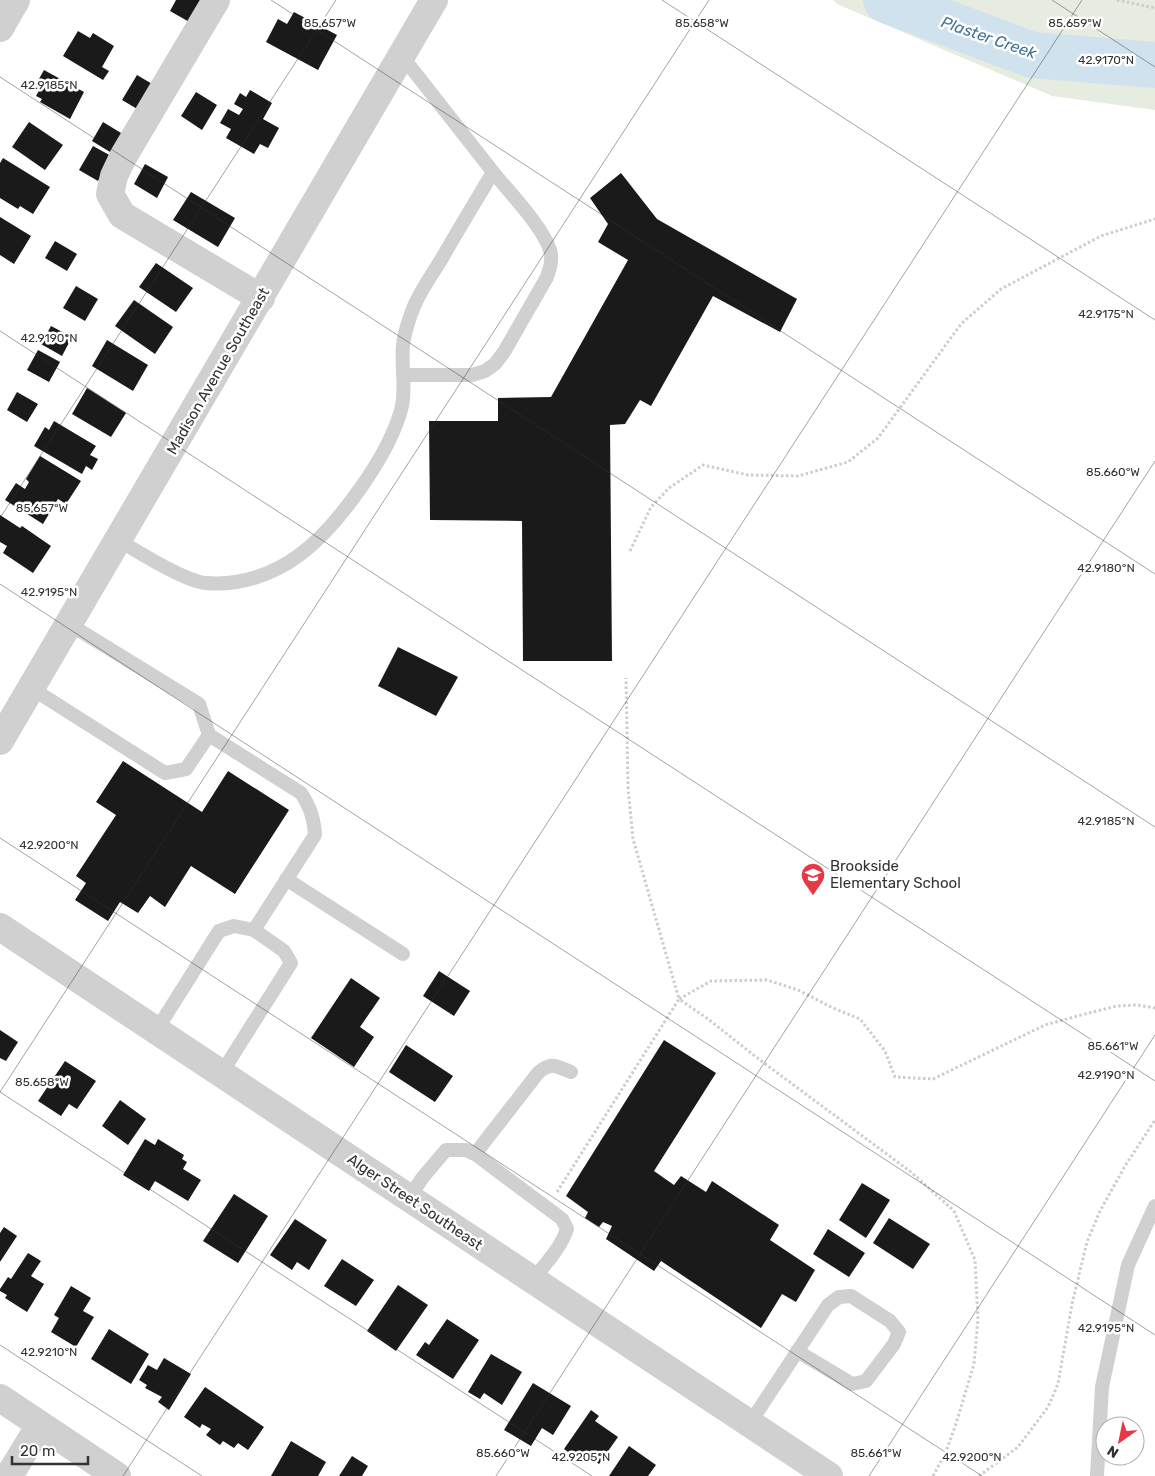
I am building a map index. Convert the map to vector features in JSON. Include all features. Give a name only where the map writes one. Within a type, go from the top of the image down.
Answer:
[{"type":"street","points":[[0,28],[16,0]]},
{"type":"street","points":[[216,0],[123,157],[114,176],[110,194],[122,215],[261,298]]},
{"type":"street","name":"Madison Avenue Southeast","points":[[0,741],[434,0]]},
{"type":"street","name":"Alger Street Southeast","points":[[0,927],[829,1476]]},
{"type":"street","points":[[0,1398],[117,1476]]},
{"type":"street","points":[[9,1476],[40,1425]]},
{"type":"lane","points":[[402,56],[543,234],[551,252],[551,264],[547,277],[504,352],[495,364],[472,375],[403,375]]},
{"type":"lane","points":[[118,540],[183,576],[204,583],[238,582],[262,576],[299,556],[315,541],[337,518],[369,475],[387,446],[402,405],[403,344],[415,303],[493,172]]},
{"type":"lane","points":[[69,624],[199,704],[209,735],[301,793],[309,806],[314,820],[315,834],[254,930]]},
{"type":"lane","points":[[31,688],[165,773],[186,769],[209,735]]},
{"type":"lane","points":[[286,880],[403,954]]},
{"type":"lane","points":[[156,1031],[219,931],[234,926],[254,930],[284,951],[291,963],[221,1074]]},
{"type":"lane","points":[[474,1154],[545,1066],[552,1065],[572,1072]]},
{"type":"lane","points":[[409,1198],[423,1177],[446,1150],[466,1150],[474,1154],[562,1219],[567,1228],[558,1247],[533,1280]]},
{"type":"lane","points":[[1097,1476],[1102,1387],[1128,1265],[1155,1206]]},
{"type":"lane","points":[[750,1423],[797,1351],[828,1304],[839,1297],[851,1296],[890,1321],[899,1332],[894,1344],[866,1381],[852,1384],[797,1351]]},
{"type":"path","points":[[1117,0],[1155,8]]},
{"type":"path","points":[[630,551],[650,508],[669,488],[703,465],[748,475],[798,476],[848,462],[878,438],[961,324],[1001,289],[1100,236],[1155,218]]},
{"type":"path","points":[[626,678],[628,787],[633,839],[679,999],[911,1172],[954,1210],[975,1260],[978,1318],[974,1364],[955,1427],[933,1476]]},
{"type":"path","points":[[555,1194],[679,999],[711,981],[767,980],[798,990],[860,1019],[885,1051],[895,1078],[933,1079],[1045,1025],[1117,1006],[1137,1005],[1155,1008]]},
{"type":"path","points":[[979,1476],[1018,1447],[1048,1406],[1058,1384],[1072,1304],[1087,1242],[1100,1211],[1155,1120]]},
{"type":"shaded area","name":"Plaster Creek","points":[[833,0],[1155,0],[1155,110],[1052,96],[837,4]]},
{"type":"building","points":[[176,0],[200,0],[203,2],[191,23],[170,11]]},
{"type":"building","points":[[294,12],[337,35],[318,70],[266,42],[278,19],[287,24]]},
{"type":"building","points":[[78,31],[90,38],[93,33],[114,46],[102,67],[109,71],[103,80],[63,56]]},
{"type":"building","points":[[44,70],[84,92],[70,119],[40,102],[42,99],[36,96],[40,89],[35,86]]},
{"type":"building","points":[[137,75],[159,88],[144,113],[122,100]]},
{"type":"building","points":[[250,90],[272,103],[263,119],[279,128],[268,148],[260,144],[254,154],[226,138],[231,129],[220,123],[228,109],[239,115],[243,109],[234,104],[240,93],[246,97]]},
{"type":"building","points":[[196,92],[217,105],[202,130],[181,116]]},
{"type":"building","points":[[29,122],[63,145],[45,170],[12,147]]},
{"type":"building","points":[[103,122],[126,136],[115,155],[92,141]]},
{"type":"building","points":[[93,146],[113,157],[98,181],[79,170]]},
{"type":"building","points":[[3,158],[50,187],[33,214],[20,206],[18,209],[0,198],[0,163]]},
{"type":"building","points":[[145,164],[168,177],[157,198],[134,184]]},
{"type":"building","points":[[621,173],[657,219],[797,299],[780,332],[713,296],[651,406],[640,400],[625,424],[610,425],[612,661],[523,661],[522,521],[430,520],[429,421],[498,421],[498,398],[551,397],[628,260],[598,242],[608,224],[590,198]]},
{"type":"building","points":[[191,192],[235,218],[218,247],[173,220]]},
{"type":"building","points":[[0,217],[31,236],[14,264],[0,255]]},
{"type":"building","points":[[55,241],[77,254],[67,271],[45,258]]},
{"type":"building","points":[[156,263],[193,288],[176,312],[139,287]]},
{"type":"building","points":[[76,286],[98,299],[85,321],[63,308]]},
{"type":"building","points":[[134,300],[173,327],[155,354],[115,326]]},
{"type":"building","points":[[51,326],[72,337],[62,356],[41,344]]},
{"type":"building","points":[[107,340],[148,365],[133,391],[92,366]]},
{"type":"building","points":[[38,350],[60,362],[49,382],[27,370]]},
{"type":"building","points":[[87,388],[126,413],[111,437],[72,414]]},
{"type":"building","points":[[17,392],[38,404],[27,422],[7,410]]},
{"type":"building","points":[[54,421],[96,446],[90,455],[98,459],[92,470],[86,466],[82,474],[34,446],[45,427],[49,430]]},
{"type":"building","points":[[40,456],[81,481],[66,504],[58,499],[43,524],[5,500],[16,483],[25,489],[29,482],[26,479]]},
{"type":"building","points":[[0,515],[20,528],[22,526],[51,546],[33,573],[3,553],[7,546],[0,542]]},
{"type":"building","points":[[398,647],[458,677],[436,716],[378,686]]},
{"type":"building","points":[[123,761],[202,812],[228,771],[289,810],[235,894],[191,866],[165,907],[150,896],[138,913],[120,902],[108,921],[75,900],[86,883],[76,876],[116,815],[96,802]]},
{"type":"building","points":[[439,971],[470,991],[454,1016],[423,996]]},
{"type":"building","points":[[351,978],[380,998],[360,1027],[374,1037],[354,1067],[311,1038]]},
{"type":"building","points":[[0,1030],[18,1042],[6,1061],[0,1058]]},
{"type":"building","points":[[664,1040],[716,1073],[654,1171],[674,1185],[681,1176],[706,1192],[712,1181],[779,1225],[770,1240],[815,1270],[796,1302],[782,1294],[761,1328],[661,1261],[654,1271],[606,1239],[612,1226],[603,1222],[599,1227],[585,1218],[588,1212],[566,1196]]},
{"type":"building","points":[[406,1045],[453,1076],[435,1102],[389,1072]]},
{"type":"building","points":[[65,1061],[96,1081],[77,1109],[69,1104],[61,1116],[38,1101]]},
{"type":"building","points":[[120,1100],[146,1119],[128,1145],[102,1126]]},
{"type":"building","points":[[145,1139],[155,1145],[158,1139],[184,1155],[182,1159],[187,1162],[183,1169],[201,1180],[188,1201],[155,1181],[149,1191],[123,1175]]},
{"type":"building","points":[[862,1183],[890,1200],[866,1238],[839,1220]]},
{"type":"building","points":[[234,1194],[268,1216],[238,1263],[203,1241]]},
{"type":"building","points":[[889,1218],[930,1244],[913,1269],[873,1243]]},
{"type":"building","points":[[295,1219],[327,1240],[309,1270],[297,1262],[292,1270],[270,1255]]},
{"type":"building","points":[[4,1227],[17,1236],[0,1262],[0,1233]]},
{"type":"building","points":[[828,1229],[865,1253],[849,1277],[813,1254]]},
{"type":"building","points":[[28,1253],[41,1261],[31,1276],[44,1284],[27,1312],[5,1298],[7,1295],[0,1291],[0,1289],[8,1277],[11,1279]]},
{"type":"building","points":[[342,1259],[374,1280],[356,1306],[324,1286]]},
{"type":"building","points":[[398,1285],[428,1305],[396,1351],[367,1331]]},
{"type":"building","points":[[71,1286],[91,1298],[83,1311],[94,1317],[76,1347],[51,1332],[59,1318],[54,1315]]},
{"type":"building","points":[[447,1319],[479,1340],[453,1379],[416,1355],[425,1342],[429,1345]]},
{"type":"building","points":[[109,1329],[149,1354],[131,1384],[91,1359]]},
{"type":"building","points":[[491,1354],[522,1372],[502,1405],[484,1393],[480,1399],[468,1392]]},
{"type":"building","points":[[164,1358],[191,1374],[169,1410],[158,1402],[162,1397],[145,1388],[147,1385],[139,1380],[148,1365],[157,1370]]},
{"type":"building","points":[[533,1383],[571,1406],[553,1435],[542,1428],[531,1446],[504,1430]]},
{"type":"building","points":[[205,1387],[264,1427],[248,1450],[238,1443],[234,1448],[223,1441],[220,1445],[206,1435],[211,1429],[202,1424],[200,1428],[184,1417]]},
{"type":"building","points":[[591,1410],[599,1416],[595,1421],[618,1437],[599,1464],[585,1454],[580,1461],[564,1449]]},
{"type":"building","points":[[291,1441],[326,1462],[318,1476],[271,1476]]},
{"type":"building","points":[[629,1446],[656,1465],[648,1476],[609,1476]]},
{"type":"building","points":[[352,1456],[368,1466],[362,1476],[339,1476]]},
{"type":"waterway","name":"Plaster Creek","points":[[886,0],[1032,55],[1155,65]]},
{"type":"place","name":"Brookside Elementary School","points":[[813,896]]}]
